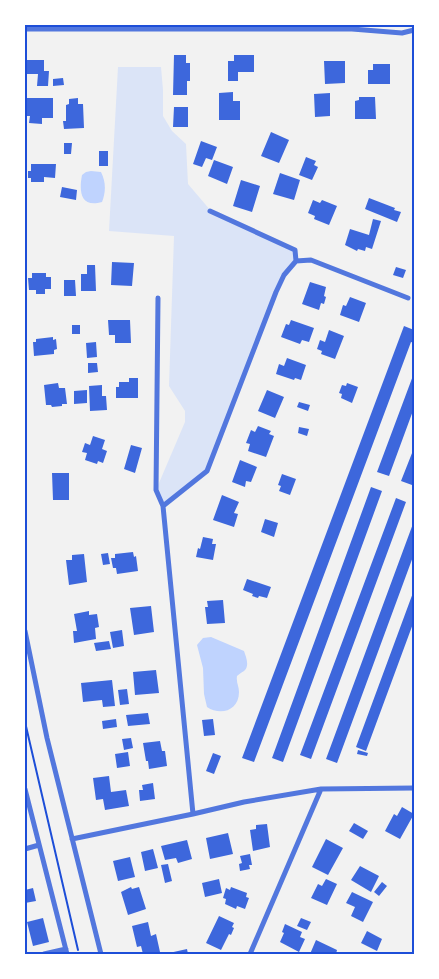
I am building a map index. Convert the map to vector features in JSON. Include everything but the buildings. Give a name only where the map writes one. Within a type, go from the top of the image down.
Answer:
[{"type":"street","points":[[25,29],[352,29],[402,32],[414,30]]},
{"type":"street","points":[[210,211],[294,250],[296,261]]},
{"type":"street","points":[[163,506],[207,471],[276,292],[284,275],[296,261],[311,260],[408,298]]},
{"type":"street","points":[[158,298],[156,490],[163,506],[193,814]]},
{"type":"street","points":[[25,631],[36,687],[101,954]]},
{"type":"street","points":[[72,839],[244,802],[321,789],[414,788]]},
{"type":"street","points":[[251,954],[321,789]]},
{"type":"street","points":[[25,793],[66,951],[44,954]]},
{"type":"street","points":[[25,849],[39,845]]},
{"type":"path","points":[[25,722],[78,950]]},
{"type":"shaded area","points":[[118,67],[161,67],[163,116],[172,131],[186,144],[188,184],[211,211],[295,250],[296,261],[284,275],[207,471],[163,506],[156,490],[185,422],[185,411],[169,386],[174,236],[109,231]]},
{"type":"water","points":[[91,171],[101,172],[103,176],[105,187],[102,202],[89,203],[81,192],[82,175]]},
{"type":"water","points":[[211,637],[244,651],[247,661],[246,669],[237,676],[239,692],[236,704],[223,711],[212,710],[207,707],[204,694],[203,668],[197,645],[203,638]]}]
